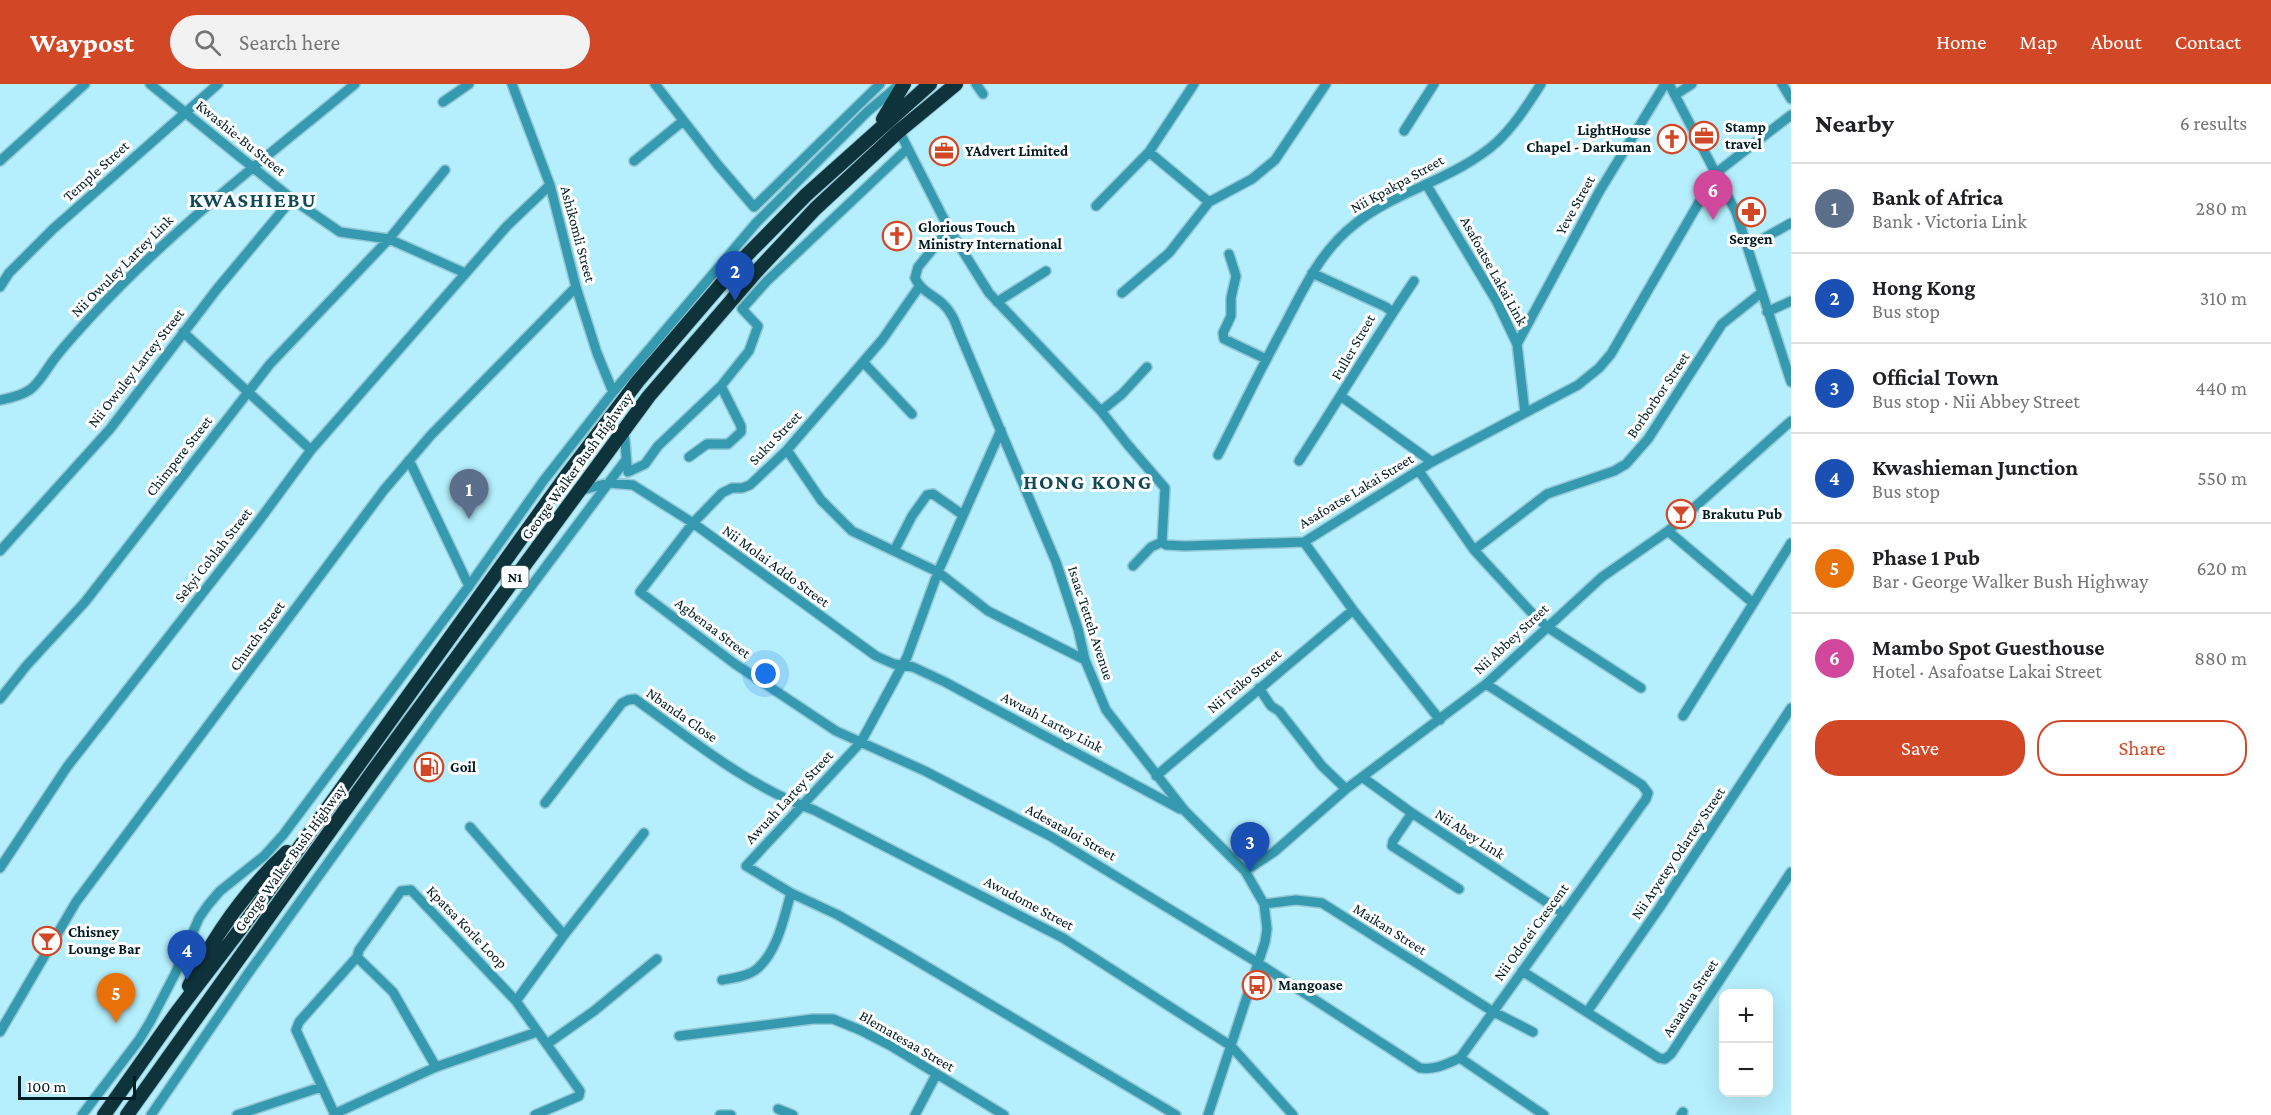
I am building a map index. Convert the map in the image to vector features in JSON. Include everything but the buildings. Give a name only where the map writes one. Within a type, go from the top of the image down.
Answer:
[{"type":"highway","points":[[878,129],[902,84]]},
{"type":"highway","name":"George Walker Bush Highway","points":[[104,1115],[177,1012],[203,958],[262,875],[308,832],[638,381],[741,261],[806,195],[930,84]]},
{"type":"highway","name":"George Walker Bush Highway","points":[[127,1115],[373,771],[624,428],[770,256],[815,209],[899,131],[956,84]]},
{"type":"street","points":[[0,161],[85,84]]},
{"type":"street","name":"Kwashie-Bu Street","points":[[150,84],[292,199],[340,232],[389,239],[465,273]]},
{"type":"street","name":"Temple Street","points":[[0,287],[9,273],[53,229],[218,84]]},
{"type":"street","name":"Nii Owuley Lartey Link","points":[[0,400],[18,397],[39,384],[54,359],[88,319],[174,234],[355,84]]},
{"type":"street","points":[[443,102],[469,84]]},
{"type":"street","name":"Ashikomli Street","points":[[512,84],[550,185],[576,287],[597,353],[613,392]]},
{"type":"street","points":[[655,84],[717,165],[754,207],[880,84]]},
{"type":"street","points":[[82,1115],[150,1022],[175,974],[199,918],[208,905],[220,891],[264,856],[283,835],[469,586],[544,480],[613,392],[756,223],[867,112],[902,84]]},
{"type":"street","points":[[976,84],[984,94]]},
{"type":"street","points":[[1096,206],[1149,152],[1194,84]]},
{"type":"street","points":[[1122,293],[1170,253],[1209,202],[1252,179],[1275,160],[1326,84]]},
{"type":"street","points":[[1404,131],[1434,84]]},
{"type":"street","name":"Nii Kpakpa Street","points":[[1218,455],[1266,359],[1324,255],[1355,224],[1375,210],[1477,157],[1496,143],[1510,129],[1541,84]]},
{"type":"street","points":[[1667,84],[1675,95],[1736,212],[1791,382]]},
{"type":"street","name":"Yeve Street","points":[[1517,344],[1599,192],[1667,84]]},
{"type":"street","points":[[1675,95],[1692,84]]},
{"type":"street","points":[[1782,84],[1791,99]]},
{"type":"street","points":[[1716,173],[1791,115]]},
{"type":"street","points":[[634,161],[683,121]]},
{"type":"street","points":[[899,131],[949,229],[979,279],[997,302],[1101,411],[1165,489],[1162,542],[1151,547],[1132,566]]},
{"type":"street","points":[[628,472],[645,464],[658,446],[721,386],[749,351],[758,326],[742,309],[767,281],[907,149]]},
{"type":"street","points":[[1149,152],[1209,202]]},
{"type":"street","name":"Chimpere Street","points":[[0,699],[27,665],[85,602],[270,364],[389,239],[445,170]]},
{"type":"street","name":"Asafoatse Lakai Street","points":[[1162,542],[1166,545],[1206,546],[1304,542],[1432,462],[1578,385],[1599,368],[1611,354],[1716,173]]},
{"type":"street","name":"Asafoatse Lakai Link","points":[[1426,184],[1497,302],[1517,344],[1525,413]]},
{"type":"street","points":[[465,273],[522,210],[550,185]]},
{"type":"street","name":"Nii Owuley Lartey Street","points":[[0,551],[110,429],[183,332],[292,199]]},
{"type":"street","points":[[1748,247],[1791,223]]},
{"type":"street","points":[[919,287],[915,278],[918,267],[949,229]]},
{"type":"street","points":[[1229,254],[1236,276],[1231,298],[1232,316],[1223,333],[1224,339],[1266,359]]},
{"type":"street","points":[[997,302],[1046,271]]},
{"type":"street","name":"Sekyi Coblah Street","points":[[0,868],[67,767],[258,522],[311,450],[465,273]]},
{"type":"street","points":[[1312,273],[1391,311]]},
{"type":"street","name":"Fuller Street","points":[[1414,281],[1391,311],[1342,397],[1432,462]]},
{"type":"street","name":"Church Street","points":[[0,1032],[76,902],[384,490],[409,460],[576,287]]},
{"type":"street","name":"Suku Street","points":[[640,592],[693,523],[722,493],[732,488],[742,489],[750,485],[788,450],[864,363],[919,287]]},
{"type":"street","name":"Isaac Tetteh Avenue","points":[[919,287],[942,303],[951,313],[1056,562],[1078,629],[1085,660],[1106,710],[1185,811],[1245,871],[1264,904],[1267,929],[1258,963],[1208,1115]]},
{"type":"street","name":"Borborbor Street","points":[[1474,550],[1538,499],[1614,471],[1626,464],[1648,440],[1722,324],[1761,292]]},
{"type":"street","points":[[1767,312],[1791,301]]},
{"type":"street","points":[[183,332],[311,450]]},
{"type":"street","points":[[864,363],[912,414]]},
{"type":"street","points":[[1101,411],[1122,394],[1147,367]]},
{"type":"street","points":[[689,457],[707,444],[728,444],[741,432],[741,426],[721,386]]},
{"type":"street","points":[[1299,461],[1342,397]]},
{"type":"street","name":"Nii Abbey Street","points":[[1245,871],[1274,852],[1346,789],[1486,684],[1602,577],[1668,531],[1791,421]]},
{"type":"street","points":[[624,428],[625,461],[633,485]]},
{"type":"street","name":"Awuah Lartey Street","points":[[1001,430],[938,572],[902,666],[861,742],[746,866],[791,893],[838,915],[902,952],[1176,1115]]},
{"type":"street","points":[[788,450],[821,500],[852,531],[938,572],[988,610],[1085,660]]},
{"type":"street","points":[[409,460],[469,586]]},
{"type":"street","points":[[151,1115],[247,975],[437,712],[625,461]]},
{"type":"street","points":[[1419,471],[1474,550],[1547,627],[1641,688]]},
{"type":"street","name":"Nii Molai Addo Street","points":[[579,491],[608,483],[633,485],[693,523],[876,656],[902,666]]},
{"type":"street","points":[[894,551],[912,516],[927,495],[933,494],[963,515]]},
{"type":"street","points":[[1668,531],[1753,603]]},
{"type":"street","points":[[1304,542],[1353,610],[1440,720]]},
{"type":"street","points":[[1683,716],[1791,543]]},
{"type":"street","name":"Agbenaa Street","points":[[640,592],[735,664],[836,731],[861,742]]},
{"type":"street","name":"Nii Teiko Street","points":[[1156,776],[1353,610]]},
{"type":"street","name":"Awuah Lartey Link","points":[[902,666],[913,667],[954,687],[1185,811]]},
{"type":"street","name":"Nii Odotei Crescent","points":[[1460,1058],[1646,799],[1648,793],[1642,785],[1486,684]]},
{"type":"street","points":[[1259,688],[1309,752],[1346,789]]},
{"type":"street","name":"Nbanda Close","points":[[545,802],[622,703],[635,699],[711,754],[784,798],[801,805]]},
{"type":"street","name":"Nii Aryetey Odartey Street","points":[[1587,1012],[1660,908],[1791,708]]},
{"type":"street","name":"Adesataloi Street","points":[[861,742],[925,771],[1050,836],[1258,963]]},
{"type":"street","name":"Nii Abey Link","points":[[1362,777],[1563,913]]},
{"type":"street","name":"Awudome Street","points":[[801,805],[1063,938],[1232,1046],[1293,1115]]},
{"type":"street","points":[[1412,813],[1392,846],[1459,890]]},
{"type":"street","points":[[470,827],[564,935]]},
{"type":"street","points":[[516,1001],[564,935],[644,833]]},
{"type":"street","name":"Asaadua Street","points":[[1522,971],[1659,1058],[1665,1059],[1791,872]]},
{"type":"street","name":"Kpatsa Korle Loop","points":[[321,1087],[296,1030],[299,1022],[357,957],[359,950],[401,891],[408,889],[516,1001],[580,1093],[535,1115]]},
{"type":"street","points":[[722,980],[750,973],[759,967],[770,951],[782,925],[791,893]]},
{"type":"street","name":"Maikan Street","points":[[1264,904],[1296,900],[1322,903],[1492,1011],[1533,1032]]},
{"type":"street","points":[[357,957],[393,992],[436,1067]]},
{"type":"street","points":[[547,1044],[594,1011],[657,959]]},
{"type":"street","points":[[1258,963],[1420,1068],[1438,1068],[1460,1058],[1544,1115]]},
{"type":"street","name":"Blematesaa Street","points":[[679,1036],[813,1019],[833,1019],[846,1023],[891,1046],[1004,1115]]},
{"type":"street","points":[[237,1115],[321,1087],[334,1114],[436,1067],[537,1032]]},
{"type":"street","points":[[915,1115],[936,1075]]},
{"type":"street","points":[[778,1109],[793,1115]]},
{"type":"street","points":[[720,1115],[731,1115]]},
{"type":"place","name":"Stamp travel","points":[[1704,136]]},
{"type":"place","name":"LightHouse Chapel - Darkuman","points":[[1672,139]]},
{"type":"place","name":"YAdvert Limited","points":[[944,151]]},
{"type":"place","name":"Sergen","points":[[1751,212]]},
{"type":"place","name":"Mambo Spot Guesthouse","points":[[1713,220]]},
{"type":"place","name":"Glorious Touch Ministry International","points":[[897,236]]},
{"type":"place","name":"Hong Kong","points":[[735,301]]},
{"type":"place","name":"Brakutu Pub","points":[[1681,514]]},
{"type":"place","name":"Bank of Africa","points":[[469,519]]},
{"type":"place","name":"Goil","points":[[429,767]]},
{"type":"place","name":"Official Town","points":[[1250,872]]},
{"type":"place","name":"Chisney Lounge Bar","points":[[47,941]]},
{"type":"place","name":"Kwashieman Junction","points":[[187,980]]},
{"type":"place","name":"Mangoase","points":[[1257,985]]},
{"type":"place","name":"Phase 1 Pub","points":[[116,1023]]},
{"type":"district","name":"KWASHIEBU","points":[[253,200]]},
{"type":"district","name":"HONG KONG","points":[[1088,482]]}]
